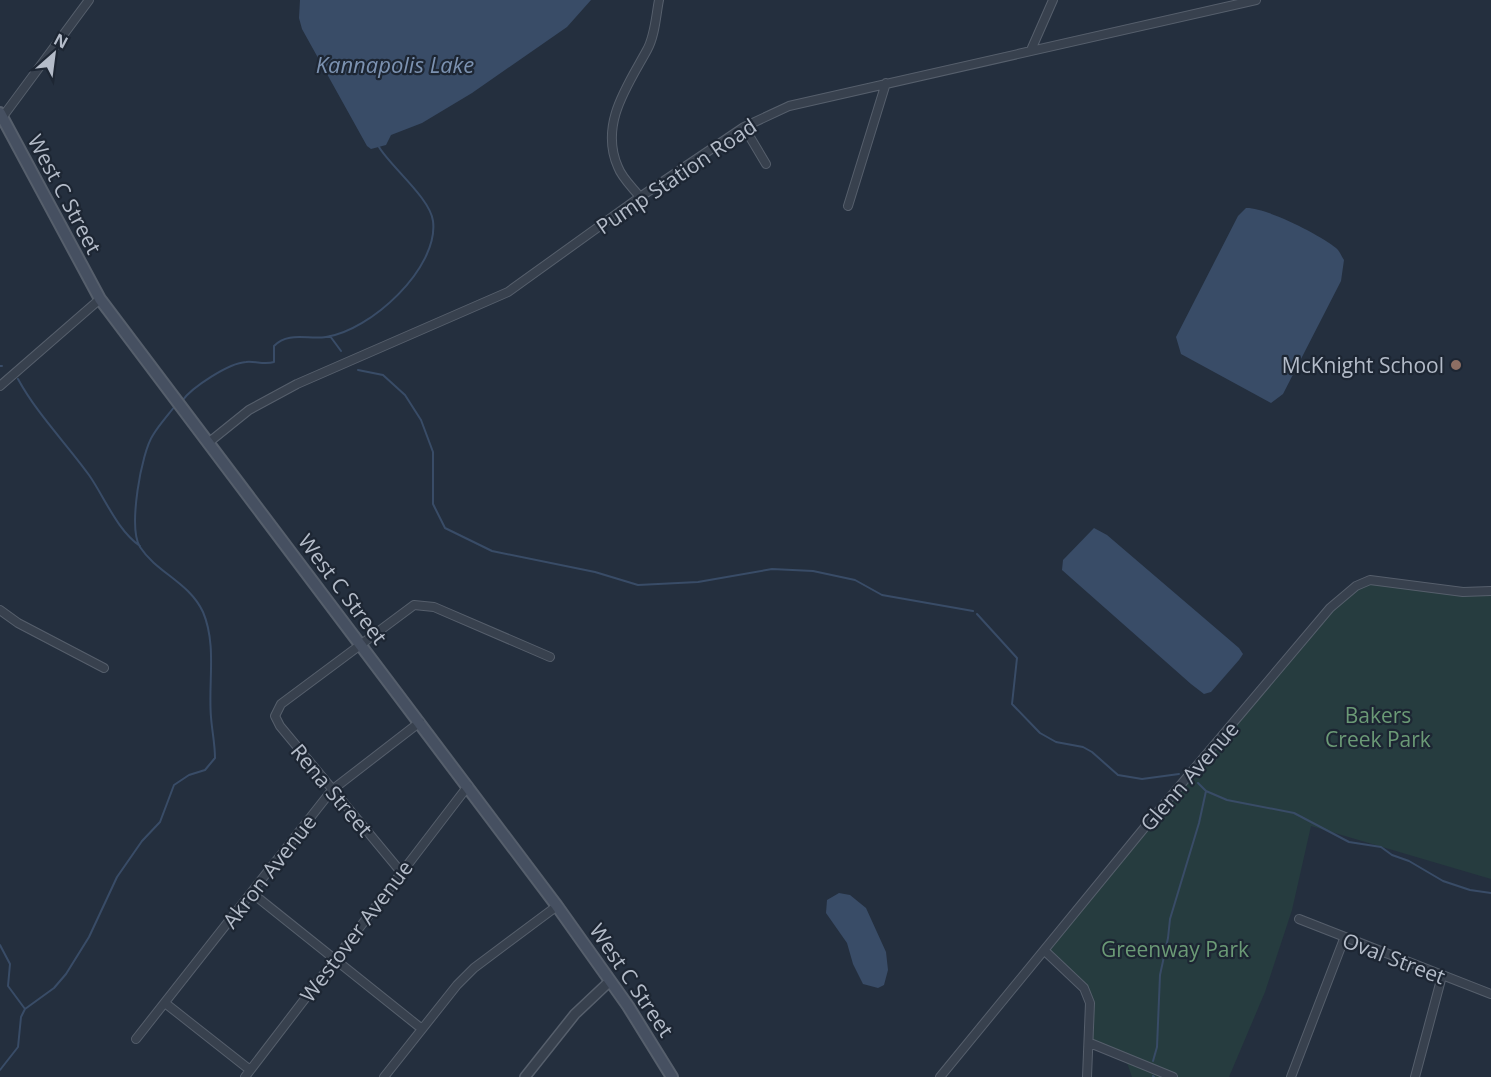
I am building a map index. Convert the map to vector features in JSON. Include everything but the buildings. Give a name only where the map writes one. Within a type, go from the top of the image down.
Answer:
[{"type":"main road","name":"West C Street","points":[[1,117],[100,299],[557,906],[610,981],[672,1077]]},
{"type":"street","points":[[1,117],[89,0]]},
{"type":"street","points":[[640,197],[618,167],[612,138],[616,108],[632,73],[649,48],[659,0]]},
{"type":"street","points":[[1031,50],[1053,0]]},
{"type":"street","name":"Pump Station Road","points":[[208,442],[249,410],[297,384],[508,292],[640,197],[744,128],[789,106],[1256,0]]},
{"type":"street","points":[[848,206],[886,83]]},
{"type":"street","points":[[744,128],[766,164]]},
{"type":"street","points":[[0,386],[100,299]]},
{"type":"street","name":"Glenn Avenue","points":[[940,1077],[1046,952],[1145,827],[1330,608],[1356,586],[1370,580],[1463,592],[1491,591]]},
{"type":"street","points":[[360,645],[414,605],[434,607],[550,657]]},
{"type":"street","points":[[0,610],[18,623],[104,668]]},
{"type":"street","name":"Rena Street","points":[[360,645],[280,704],[275,716],[280,726],[401,872]]},
{"type":"street","name":"Akron Avenue","points":[[136,1039],[332,790],[420,722]]},
{"type":"street","name":"Westover Avenue","points":[[247,1074],[468,786]]},
{"type":"street","points":[[252,893],[422,1029]]},
{"type":"street","points":[[384,1077],[457,985],[474,968],[557,906]]},
{"type":"street","name":"Oval Street","points":[[1299,919],[1344,939],[1491,994]]},
{"type":"street","points":[[1291,1077],[1344,939]]},
{"type":"street","points":[[1046,952],[1084,988],[1090,1003],[1087,1077]]},
{"type":"street","points":[[1415,1077],[1442,976]]},
{"type":"street","points":[[525,1077],[575,1014],[610,981]]},
{"type":"street","points":[[165,1003],[247,1074]]},
{"type":"street","points":[[1090,1043],[1173,1077]]},
{"type":"green space","points":[[1370,580],[1491,591],[1491,879],[1311,826],[1292,910],[1265,992],[1229,1077],[1132,1077],[1125,1057],[1090,1043],[1089,1010],[1083,990],[1069,973],[1046,952],[1330,608]]},
{"type":"water","name":"Kannapolis Lake","points":[[300,0],[591,0],[567,27],[472,93],[422,123],[391,135],[386,145],[371,149],[367,146],[302,29],[299,18]]},
{"type":"water","points":[[1246,208],[1266,212],[1306,229],[1336,248],[1344,260],[1341,281],[1283,394],[1271,403],[1181,354],[1176,337],[1238,216]]},
{"type":"water","points":[[1094,528],[1107,535],[1239,648],[1243,654],[1211,692],[1204,694],[1191,684],[1062,570],[1063,560]]},
{"type":"water","points":[[839,893],[850,895],[866,908],[886,952],[888,970],[884,985],[878,988],[863,984],[853,964],[847,943],[826,913],[827,900]]},
{"type":"waterway","points":[[182,401],[202,383],[239,363],[274,362],[274,346],[280,341],[292,337],[326,337],[362,323],[381,310],[413,277],[425,258],[432,239],[433,221],[418,193],[379,147]]},
{"type":"waterway","points":[[330,336],[341,351]]},
{"type":"waterway","points":[[358,370],[383,375],[405,395],[421,420],[433,452],[433,504],[445,528],[492,551],[595,572],[638,585],[698,582],[772,569],[813,571],[855,580],[882,595],[973,611]]},
{"type":"waterway","points":[[18,379],[43,416],[89,475],[118,523],[140,546]]},
{"type":"waterway","points":[[0,1070],[18,1047],[21,1017],[25,1009],[54,988],[66,974],[89,937],[117,877],[142,841],[160,822],[174,785],[189,775],[205,770],[215,758],[210,704],[210,638],[203,612],[190,593],[155,564],[140,547],[135,524],[140,473],[144,457],[153,435],[175,406]]},
{"type":"waterway","points":[[977,614],[1017,658],[1012,704],[1040,733],[1056,742],[1083,747],[1118,775],[1142,779],[1179,774]]},
{"type":"waterway","points":[[1198,783],[1206,791],[1227,800],[1294,813],[1349,842],[1381,847],[1443,881],[1470,890],[1491,893]]},
{"type":"waterway","points":[[1153,1061],[1157,1047],[1160,975],[1170,919],[1199,823],[1206,791]]},
{"type":"waterway","points":[[0,945],[10,964],[8,986],[25,1009]]},
{"type":"place","name":"McKnight School","points":[[1456,365]]},
{"type":"park label","name":"Bakers Creek Park","points":[[1378,727]]},
{"type":"park label","name":"Greenway Park","points":[[1175,949]]}]
